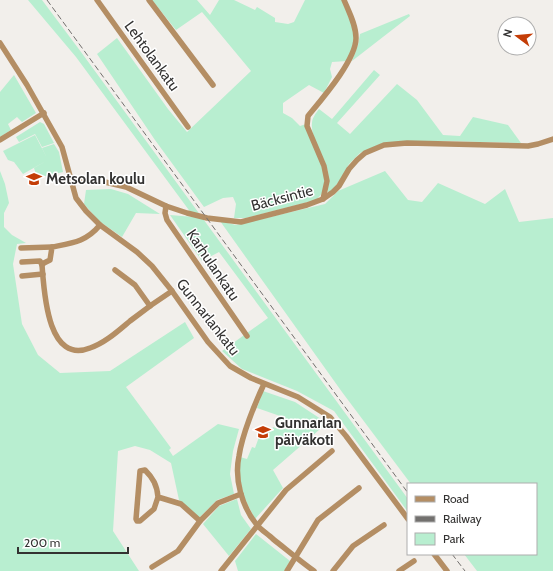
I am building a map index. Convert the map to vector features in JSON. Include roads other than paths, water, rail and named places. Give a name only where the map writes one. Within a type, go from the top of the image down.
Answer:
[{"type":"street","name":"Lehtolankatu","points":[[97,0],[188,127]]},
{"type":"street","points":[[149,0],[213,85]]},
{"type":"street","points":[[323,199],[327,181],[324,166],[307,126],[308,116],[346,66],[354,49],[356,38],[353,20],[344,0]]},
{"type":"street","name":"Gunnarlankatu","points":[[0,42],[44,113],[62,147],[76,198],[86,211],[100,225],[137,252],[152,266],[172,290],[208,342],[227,363],[244,375],[298,397],[330,417],[407,518]]},
{"type":"street","points":[[0,140],[44,113]]},
{"type":"street","name":"Bäcksintie","points":[[72,179],[104,182],[126,187],[166,206],[207,218],[241,222],[307,205],[323,199],[339,186],[349,169],[357,160],[365,153],[384,145],[407,143],[528,146],[548,142],[553,139]]},
{"type":"street","name":"Karhulankatu","points":[[166,206],[165,213],[167,220],[247,336]]},
{"type":"street","points":[[21,248],[52,247],[80,241],[90,236],[100,225]]},
{"type":"street","points":[[42,265],[50,260],[52,247]]},
{"type":"street","points":[[22,262],[40,261],[42,265],[44,286],[51,323],[58,338],[66,347],[72,350],[84,350],[103,342],[172,290]]},
{"type":"street","points":[[115,270],[135,285],[150,306]]},
{"type":"street","points":[[22,276],[43,274]]},
{"type":"street","points":[[264,384],[247,428],[238,457],[238,476],[241,494],[246,510],[257,526],[314,571]]},
{"type":"street","points":[[221,571],[286,490],[332,451]]},
{"type":"street","points":[[145,470],[156,484],[158,497],[154,509],[140,521],[137,521],[140,471],[145,470]]},
{"type":"street","points":[[287,571],[318,520],[359,488]]},
{"type":"street","points":[[152,567],[178,551],[200,521],[218,503],[241,494]]},
{"type":"street","points":[[158,497],[181,504],[200,521]]},
{"type":"street","points":[[333,571],[353,546],[384,525]]},
{"type":"street","points":[[435,555],[447,571]]},
{"type":"street","points":[[399,571],[414,561]]},
{"type":"railway","points":[[47,0],[407,492]]},
{"type":"railway","points":[[453,555],[465,571]]},
{"type":"place","name":"Metsolan koulu","points":[[34,179]]},
{"type":"place","name":"Gunnarlan päiväkoti","points":[[263,432]]}]
